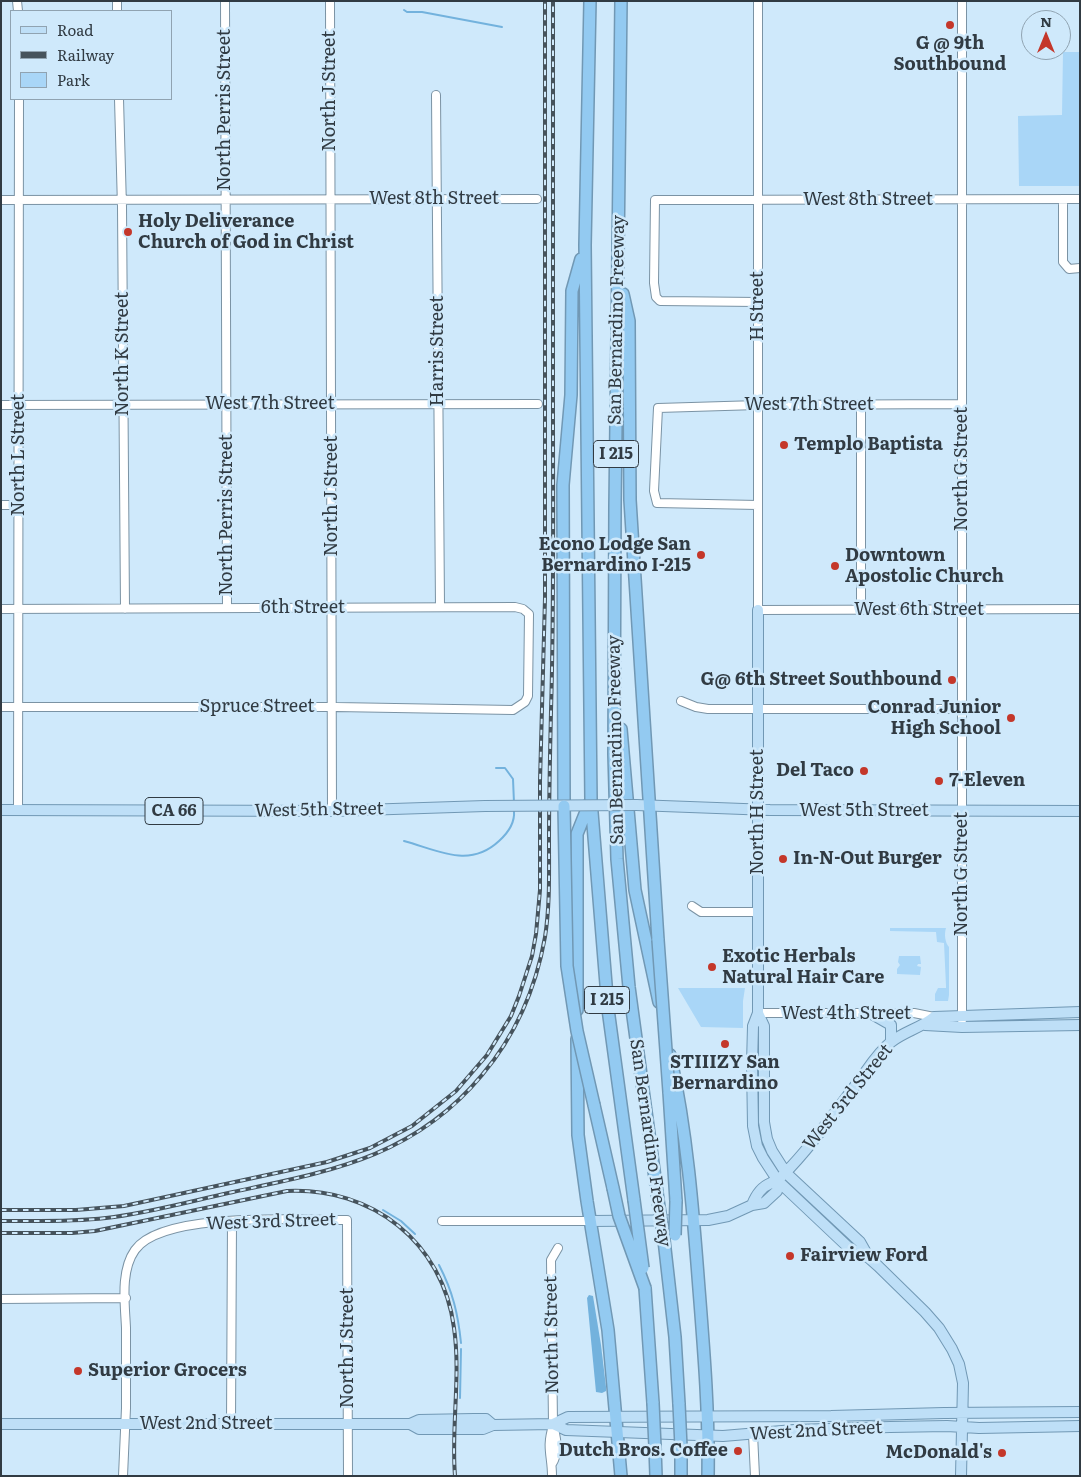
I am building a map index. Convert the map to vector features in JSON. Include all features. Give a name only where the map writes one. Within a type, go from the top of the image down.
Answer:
[{"type":"highway","name":"San Bernardino Freeway","points":[[590,1],[585,245],[591,800],[608,1009],[645,1288],[656,1476]]},
{"type":"highway","name":"San Bernardino Freeway","points":[[621,1],[614,632],[614,754],[618,859],[629,987],[658,1200],[669,1238],[666,1256],[675,1336],[681,1476]]},
{"type":"highway","points":[[585,245],[572,291],[571,395],[563,486],[562,696],[567,966],[578,1031],[619,1216],[645,1288]]},
{"type":"highway","points":[[618,276],[629,321],[630,500],[643,805],[672,1131],[676,1201],[669,1238]]},
{"type":"highway","points":[[614,632],[633,874],[644,937],[678,1090],[684,1127],[694,1221],[708,1416],[708,1476]]},
{"type":"highway","points":[[591,800],[577,834],[576,1080],[578,1135],[608,1330],[621,1476]]},
{"type":"main road","name":"North H Street","points":[[758,610],[758,1013],[753,1026],[753,1126],[757,1146],[778,1181]]},
{"type":"main road","name":"West 5th Street","points":[[1,810],[332,811],[485,806],[643,805],[758,810],[1080,811]]},
{"type":"main road","points":[[934,1017],[1080,1012]]},
{"type":"main road","name":"North H Street","points":[[758,1013],[764,1026],[764,1122],[767,1139],[772,1151],[786,1173]]},
{"type":"main road","points":[[870,1013],[891,1025],[891,1042]]},
{"type":"main road","name":"West 3rd Street","points":[[591,1221],[708,1220],[728,1216],[752,1206],[756,1195],[769,1183],[778,1181],[786,1173],[876,1058],[891,1042],[902,1034],[925,1024],[934,1017]]},
{"type":"main road","name":"West 3rd Street","points":[[925,1024],[962,1027]]},
{"type":"main road","points":[[962,1027],[1080,1025]]},
{"type":"main road","points":[[786,1173],[860,1242],[869,1258],[939,1328],[952,1349],[959,1364],[963,1383],[961,1476]]},
{"type":"main road","points":[[778,1181],[849,1248],[869,1258]]},
{"type":"main road","name":"West 2nd Street","points":[[553,1424],[568,1416],[831,1416],[1080,1412]]},
{"type":"main road","points":[[794,1430],[799,1426],[829,1422],[831,1416]]},
{"type":"main road","name":"West 2nd Street","points":[[1,1424],[410,1424],[419,1420],[486,1419],[493,1425],[553,1424],[566,1430],[709,1435],[753,1434],[794,1430],[1080,1426]]},
{"type":"street","name":"North Perris Street","points":[[225,1],[227,608]]},
{"type":"street","name":"North J Street","points":[[330,1],[332,811]]},
{"type":"street","name":"H Street","points":[[758,1],[758,610]]},
{"type":"street","name":"North G Street","points":[[962,1],[962,1027]]},
{"type":"street","name":"Harris Street","points":[[436,95],[440,607]]},
{"type":"street","name":"North L Street","points":[[18,810],[19,100]]},
{"type":"street","name":"North K Street","points":[[119,100],[122,200],[125,609]]},
{"type":"street","name":"West 8th Street","points":[[1,200],[537,199]]},
{"type":"street","points":[[1063,199],[1063,262],[1069,268],[1080,268]]},
{"type":"street","name":"West 8th Street","points":[[758,302],[660,301],[656,297],[654,283],[655,200],[1080,199]]},
{"type":"street","name":"West 7th Street","points":[[1,405],[538,404]]},
{"type":"street","points":[[861,404],[861,610]]},
{"type":"street","name":"West 7th Street","points":[[758,505],[657,502],[654,490],[658,408],[758,405],[961,404]]},
{"type":"street","points":[[1,505],[19,505]]},
{"type":"street","name":"6th Street","points":[[1,609],[516,607],[523,609],[529,614],[528,696],[525,702],[513,710]]},
{"type":"street","name":"West 6th Street","points":[[758,610],[1080,609]]},
{"type":"street","points":[[681,700],[708,709],[962,709]]},
{"type":"street","name":"Spruce Street","points":[[1,707],[332,707],[513,710]]},
{"type":"street","points":[[692,906],[700,912],[758,912]]},
{"type":"street","name":"West 4th Street","points":[[758,1013],[914,1013],[934,1017]]},
{"type":"street","name":"North J Street","points":[[347,1220],[348,1476]]},
{"type":"street","name":"West 3rd Street","points":[[126,1298],[126,1274],[134,1251],[157,1234],[209,1222],[347,1220]]},
{"type":"street","points":[[231,1424],[232,1221]]},
{"type":"street","name":"West 3rd Street","points":[[442,1221],[591,1221]]},
{"type":"street","name":"North I Street","points":[[552,1476],[552,1464],[556,1457],[557,1446],[553,1424],[552,1260],[558,1248]]},
{"type":"street","points":[[1,1299],[126,1298],[126,1410],[123,1476]]},
{"type":"street","points":[[753,1434],[755,1476]]},
{"type":"green space","points":[[1071,52],[1080,52],[1080,186],[1019,186],[1018,116],[1062,115],[1063,60],[1071,60]]},
{"type":"green space","points":[[890,928],[946,928],[945,938],[949,947],[948,1001],[935,1001],[935,994],[938,988],[946,988],[944,943],[937,942],[936,932],[890,931]]},
{"type":"green space","points":[[899,956],[920,956],[921,964],[917,966],[921,967],[920,975],[897,974],[897,969],[900,965],[898,962]]},
{"type":"green space","points":[[678,988],[745,988],[743,1028],[701,1027]]},
{"type":"shaded area","points":[[589,1295],[593,1296],[601,1345],[606,1387],[606,1391],[602,1393],[596,1392],[587,1298]]},
{"type":"waterway","points":[[404,10],[502,27]]},
{"type":"waterway","points":[[496,768],[505,768],[513,779],[514,803]]},
{"type":"waterway","points":[[404,841],[453,855],[465,856],[476,854],[488,849],[506,834],[511,827],[514,811]]},
{"type":"waterway","points":[[383,1210],[401,1221],[415,1234]]},
{"type":"waterway","points":[[439,1265],[454,1303],[461,1343]]},
{"type":"waterway","points":[[460,1398],[461,1349]]},
{"type":"railway","points":[[1,1210],[76,1210],[124,1206],[327,1162],[370,1148],[412,1126],[456,1091],[487,1055],[511,1016],[532,956],[540,890],[540,781],[545,598],[545,1]]},
{"type":"railway","points":[[1,1221],[80,1220],[138,1213],[304,1176],[369,1156],[399,1143],[428,1125],[456,1103],[494,1060],[514,1028],[530,993],[545,937],[549,889],[549,792],[553,637],[553,1]]},
{"type":"railway","points":[[1,1233],[72,1233],[95,1231],[287,1191],[318,1192],[347,1199],[374,1210],[398,1226],[419,1246],[435,1270],[447,1297],[454,1328],[457,1364],[454,1439],[455,1476]]},
{"type":"place","name":"G @ 9th Southbound","points":[[950,25]]},
{"type":"place","name":"Holy Deliverance Church of God in Christ","points":[[128,232]]},
{"type":"place","name":"Templo Baptista","points":[[784,445]]},
{"type":"place","name":"Econo Lodge San Bernardino I-215","points":[[701,555]]},
{"type":"place","name":"Downtown Apostolic Church","points":[[835,566]]},
{"type":"place","name":"G@ 6th Street Southbound","points":[[952,680]]},
{"type":"place","name":"Conrad Junior High School","points":[[1011,718]]},
{"type":"place","name":"Del Taco","points":[[864,771]]},
{"type":"place","name":"7-Eleven","points":[[939,781]]},
{"type":"place","name":"In-N-Out Burger","points":[[783,859]]},
{"type":"place","name":"Exotic Herbals Natural Hair Care","points":[[712,967]]},
{"type":"place","name":"STIIIZY San Bernardino","points":[[725,1044]]},
{"type":"place","name":"Fairview Ford","points":[[790,1256]]},
{"type":"place","name":"Superior Grocers","points":[[78,1371]]},
{"type":"place","name":"Dutch Bros. Coffee","points":[[738,1451]]},
{"type":"place","name":"McDonald's","points":[[1002,1453]]}]
